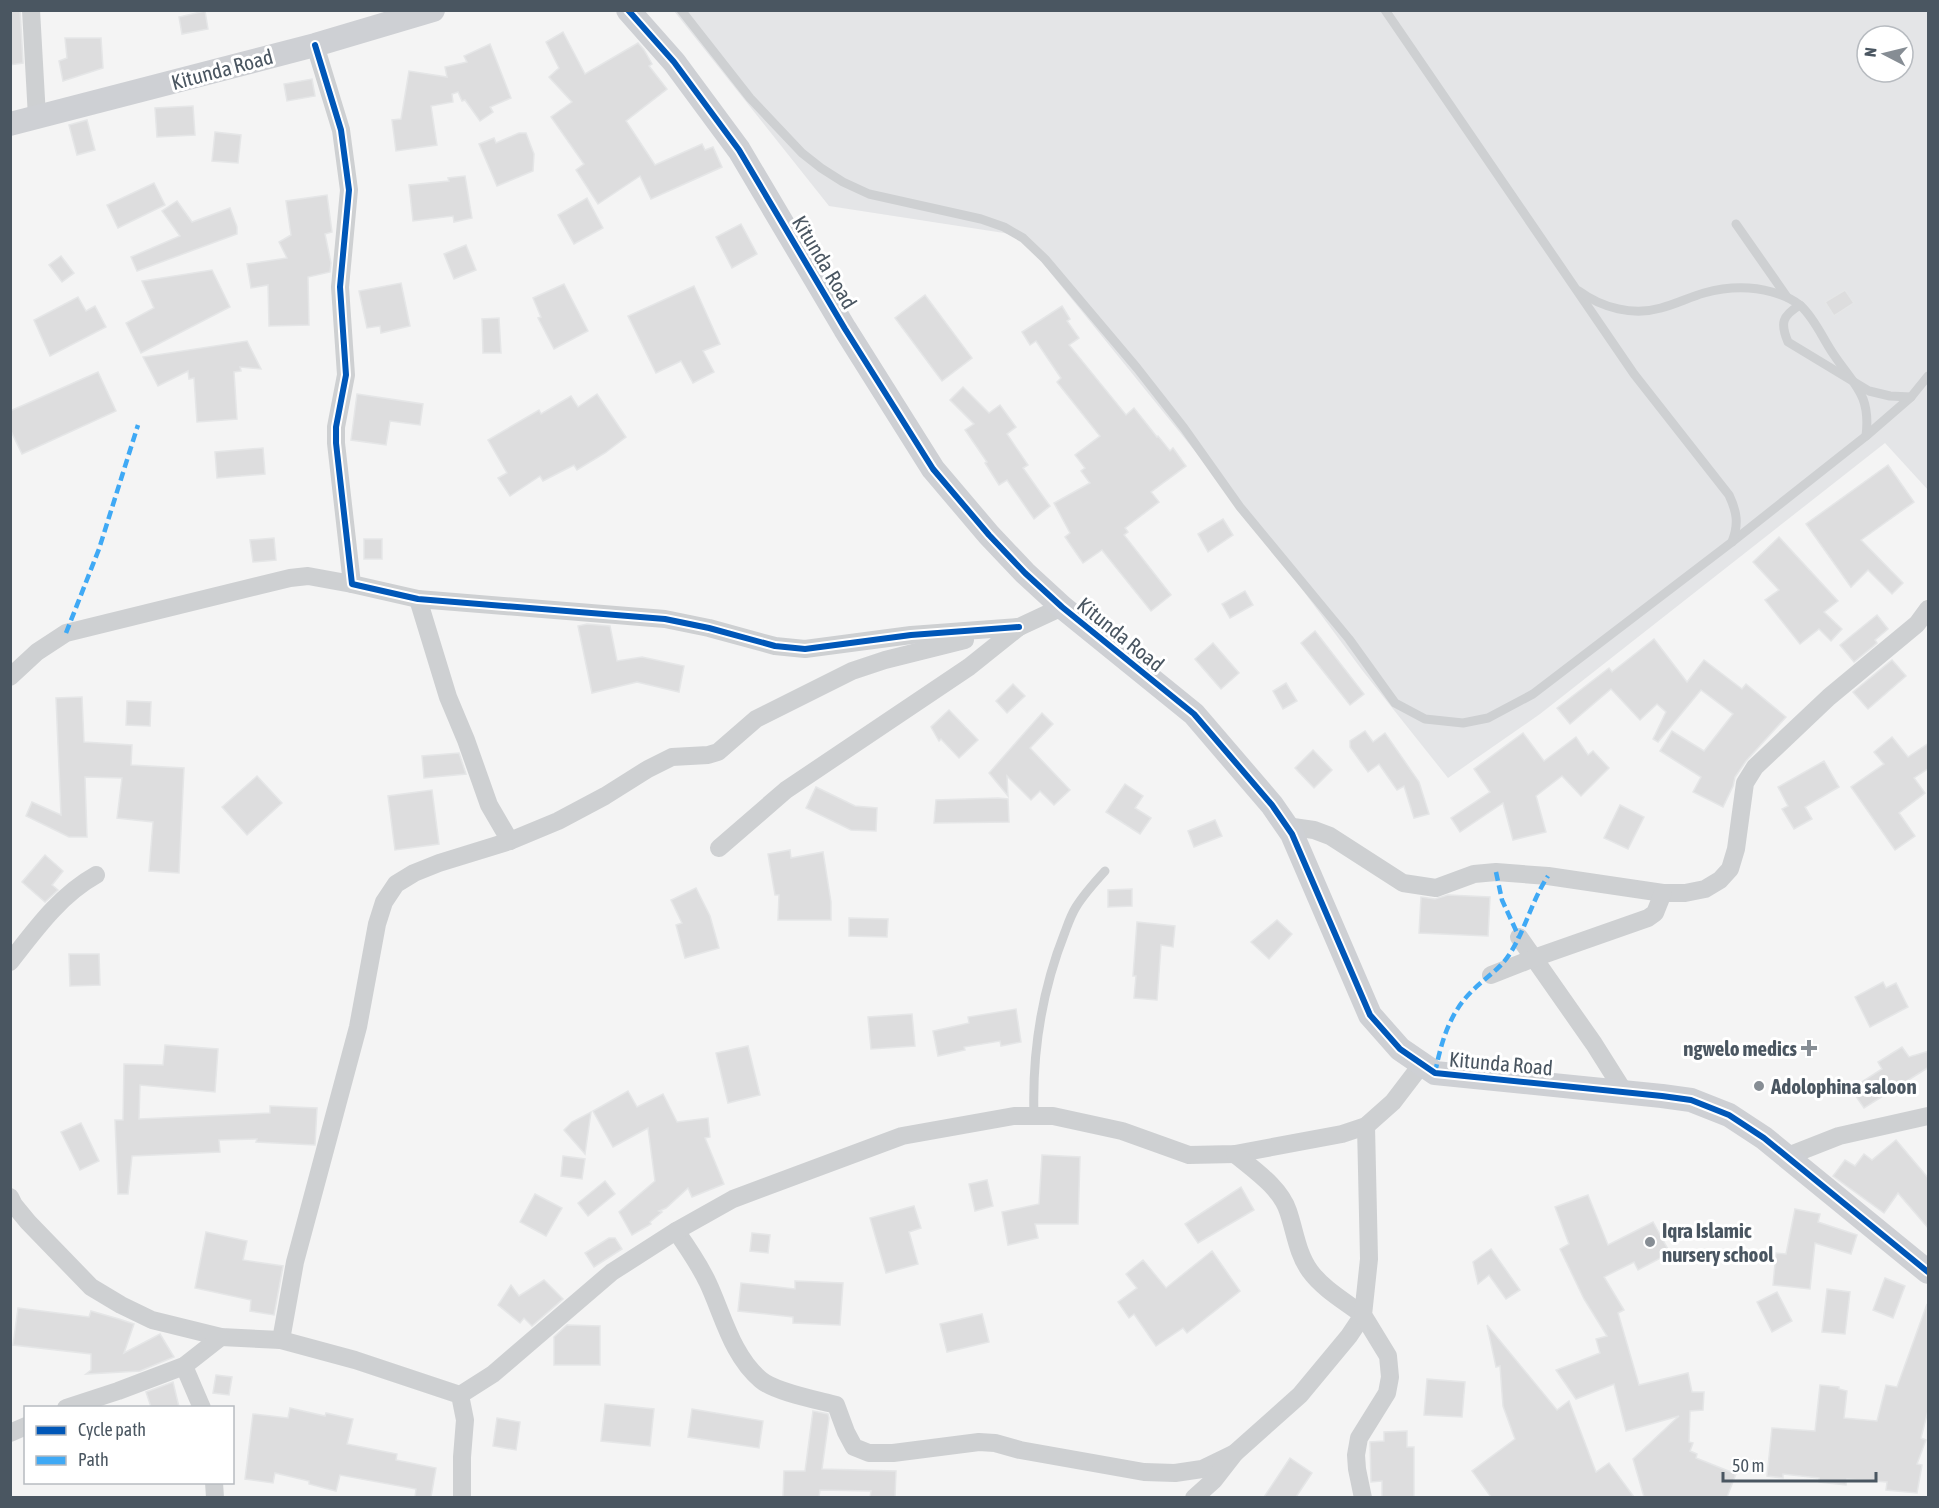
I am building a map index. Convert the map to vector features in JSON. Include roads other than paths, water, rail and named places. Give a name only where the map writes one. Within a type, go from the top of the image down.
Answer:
[{"type":"street","points":[[31,10],[37,117]]},
{"type":"street","name":"Kitunda Road","points":[[10,124],[315,45],[433,10]]},
{"type":"street","name":"Kitunda Road","points":[[627,10],[674,62],[739,150],[845,329],[933,469],[1025,573],[1062,607],[1194,714],[1272,805],[1292,834],[1370,1015],[1400,1049],[1435,1074],[1623,1090],[1691,1100],[1729,1115],[1788,1156],[1929,1272]]},
{"type":"street","points":[[315,45],[341,130],[349,190],[340,287],[346,375],[336,427],[336,444],[352,584]]},
{"type":"street","points":[[10,677],[37,652],[66,633],[290,578],[308,576],[418,599],[665,619],[720,630],[775,646],[804,649],[911,635],[1019,627]]},
{"type":"street","points":[[418,599],[448,697],[489,805],[510,841]]},
{"type":"street","points":[[281,1340],[295,1262],[358,1027],[377,924],[384,902],[396,884],[414,873],[439,863],[510,841],[558,821],[672,757],[708,755],[718,752],[756,719],[852,671],[885,660],[1019,627],[1062,607]]},
{"type":"street","points":[[1286,826],[1314,830],[1330,836],[1403,883],[1436,888],[1474,874],[1508,873],[1663,893],[1685,893],[1705,889],[1720,880],[1730,869],[1736,849],[1745,783],[1755,767],[1829,697],[1917,624],[1929,609]]},
{"type":"street","points":[[718,848],[786,790],[969,667],[1019,627]]},
{"type":"street","points":[[10,962],[33,931],[71,892],[96,875]]},
{"type":"street","points":[[1491,975],[1648,918],[1655,913],[1663,893]]},
{"type":"street","points":[[1520,937],[1623,1090]]},
{"type":"street","points":[[460,1395],[493,1374],[612,1272],[676,1231],[733,1199],[902,1136],[1014,1116],[1053,1116],[1122,1131],[1189,1155],[1235,1154],[1342,1134],[1366,1126],[1393,1102],[1422,1064]]},
{"type":"street","points":[[1788,1156],[1839,1136],[1929,1116]]},
{"type":"street","points":[[1194,1497],[1214,1479],[1235,1453],[1300,1395],[1364,1315],[1369,1259],[1366,1126]]},
{"type":"street","points":[[1235,1154],[1264,1178],[1281,1196],[1288,1209],[1301,1253],[1310,1271],[1322,1284],[1364,1315],[1388,1356],[1390,1377],[1387,1393],[1359,1438],[1356,1469],[1363,1497]]},
{"type":"street","points":[[12,1203],[91,1287],[120,1305],[152,1320],[221,1337],[281,1340],[426,1382],[460,1395]]},
{"type":"street","points":[[676,1231],[693,1255],[707,1281],[738,1352],[762,1381],[783,1390],[836,1405],[854,1446],[869,1453],[893,1453],[979,1442],[995,1443],[1030,1452],[1144,1472],[1175,1473],[1202,1470],[1235,1453]]},
{"type":"street","points":[[69,1406],[118,1391],[184,1366],[221,1337]]},
{"type":"street","points":[[184,1366],[202,1406]]},
{"type":"street","points":[[460,1395],[465,1419],[462,1497]]},
{"type":"street","points":[[10,1433],[24,1427]]},
{"type":"lane","points":[[681,10],[750,98],[802,153],[828,173],[870,194],[1004,226],[1023,238],[1046,259],[1137,368],[1184,428],[1240,507],[1349,639],[1395,703],[1425,719],[1463,723],[1488,718],[1533,694],[1866,436],[1911,397],[1929,376]]},
{"type":"lane","points":[[1386,10],[1634,374],[1729,495],[1737,515],[1732,542]]},
{"type":"lane","points":[[1736,224],[1787,297]]},
{"type":"lane","points":[[1573,286],[1594,300],[1615,308],[1634,311],[1659,309],[1704,293],[1726,288],[1751,288],[1787,297],[1809,314],[1832,352],[1864,397],[1867,410],[1866,436]]},
{"type":"lane","points":[[1800,305],[1790,311],[1784,319],[1783,330],[1788,342],[1856,384],[1879,394],[1911,397]]},
{"type":"lane","points":[[1034,1116],[1033,1090],[1040,1022],[1058,950],[1074,909],[1105,872]]},
{"type":"place","name":"ngwelo medics","points":[[1809,1048]]},
{"type":"place","name":"Adolophina saloon","points":[[1759,1086]]},
{"type":"place","name":"Iqra Islamic nursery school","points":[[1650,1242]]}]
